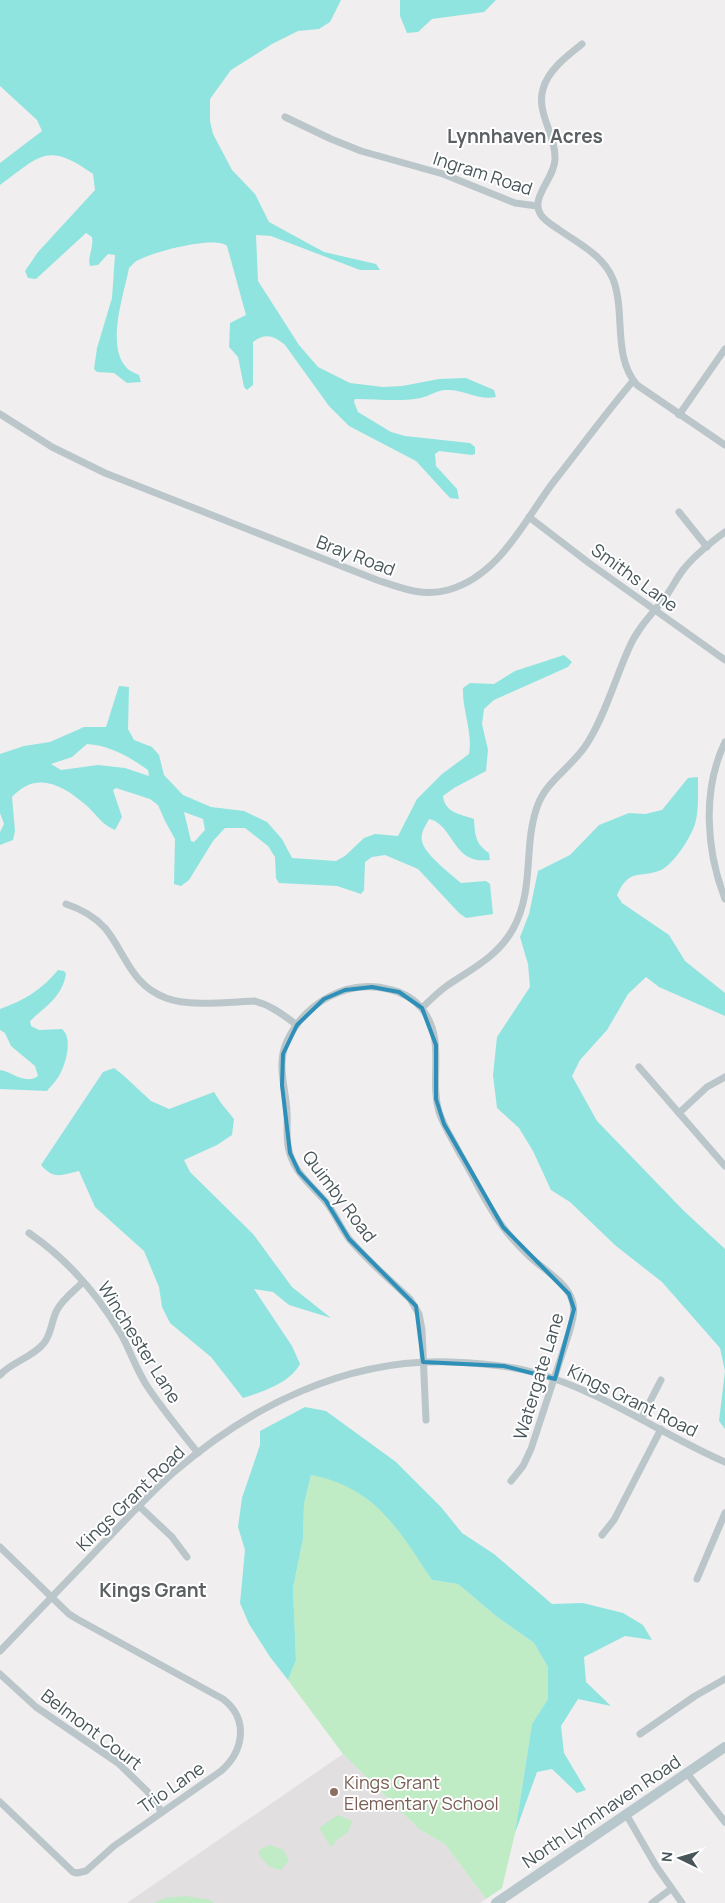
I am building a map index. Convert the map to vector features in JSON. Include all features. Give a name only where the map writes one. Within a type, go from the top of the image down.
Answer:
[{"type":"street","points":[[537,206],[537,200],[549,180],[556,161],[554,145],[542,105],[543,88],[548,76],[582,44]]},
{"type":"street","name":"Ingram Road","points":[[285,117],[331,139],[361,150],[443,174],[515,203],[537,206],[540,214],[546,220],[595,254],[607,267],[616,286],[619,324],[626,364],[637,386],[725,445]]},
{"type":"street","points":[[679,415],[725,349]]},
{"type":"street","name":"Bray Road","points":[[0,414],[52,447],[105,473],[378,580],[409,591],[435,592],[456,588],[494,562],[506,549],[528,517],[633,380]]},
{"type":"street","points":[[679,512],[707,547]]},
{"type":"street","name":"Smiths Lane","points":[[528,517],[725,660]]},
{"type":"street","points":[[422,1008],[447,986],[487,959],[499,948],[513,929],[527,890],[532,828],[540,799],[545,790],[588,744],[606,707],[629,647],[640,629],[668,594],[686,566],[725,532]]},
{"type":"street","points":[[725,742],[714,780],[709,817],[713,856],[725,899]]},
{"type":"street","points":[[66,904],[78,908],[97,920],[112,938],[136,977],[157,994],[166,998],[187,1002],[254,1001],[277,1010],[297,1025]]},
{"type":"street","name":"Quimby Road","points":[[422,1008],[415,1001],[399,992],[378,987],[357,987],[345,990],[324,1000],[313,1008],[297,1025],[286,1043],[282,1065],[282,1085],[287,1109],[287,1134],[290,1153],[299,1172],[326,1201],[349,1238],[416,1306],[422,1330],[426,1420]]},
{"type":"street","name":"Watergate Lane","points":[[422,1008],[430,1021],[436,1045],[436,1099],[444,1124],[492,1210],[504,1227],[528,1255],[566,1288],[572,1301],[574,1315],[529,1456],[511,1481]]},
{"type":"street","points":[[639,1067],[725,1166]]},
{"type":"street","points":[[679,1113],[708,1088],[725,1077]]},
{"type":"street","name":"Winchester Lane","points":[[29,1233],[47,1245],[83,1282],[108,1314],[149,1389],[198,1452]]},
{"type":"street","points":[[0,1375],[13,1363],[37,1350],[49,1334],[57,1310],[83,1282]]},
{"type":"street","name":"Kings Grant Road","points":[[0,1650],[139,1506],[198,1452],[281,1399],[355,1372],[384,1366],[423,1362],[504,1366],[555,1379],[580,1389],[725,1462]]},
{"type":"street","points":[[641,1419],[661,1380]]},
{"type":"street","points":[[602,1535],[614,1520],[661,1429]]},
{"type":"street","points":[[139,1506],[172,1537],[187,1557]]},
{"type":"street","points":[[697,1578],[725,1513]]},
{"type":"street","points":[[0,1547],[52,1597]]},
{"type":"street","name":"Trio Lane","points":[[0,1802],[73,1872],[86,1872],[114,1846],[221,1771],[234,1758],[240,1740],[241,1732],[237,1715],[228,1703],[77,1620],[52,1597]]},
{"type":"street","name":"Belmont Court","points":[[0,1674],[36,1707],[118,1764],[147,1791],[162,1812]]},
{"type":"street","points":[[640,1734],[695,1696],[725,1679]]},
{"type":"street","name":"North Lynnhaven Road","points":[[496,1903],[725,1747]]},
{"type":"street","points":[[686,1772],[725,1822]]},
{"type":"street","points":[[626,1814],[671,1889],[682,1903]]},
{"type":"street","points":[[652,1903],[671,1889]]},
{"type":"highlighted area","points":[[372,987],[399,992],[422,1008],[436,1045],[436,1099],[444,1124],[503,1227],[569,1294],[574,1309],[555,1379],[504,1366],[423,1362],[416,1306],[349,1239],[326,1201],[299,1172],[290,1153],[282,1085],[283,1054],[297,1025],[324,999],[345,990]]},
{"type":"shaded area","name":"Kings Grant Elementary School","points":[[343,1754],[419,1829],[445,1844],[486,1899],[480,1903],[127,1903]]},
{"type":"green space","points":[[311,1475],[341,1483],[370,1501],[394,1524],[432,1580],[458,1584],[496,1616],[534,1643],[548,1667],[548,1699],[532,1724],[515,1833],[502,1888],[486,1899],[445,1844],[419,1829],[343,1754],[288,1680],[296,1660],[293,1588],[303,1539],[304,1504]]},
{"type":"green space","points":[[338,1815],[352,1821],[348,1832],[334,1842],[335,1844],[331,1847],[319,1828]]},
{"type":"green space","points":[[270,1845],[283,1850],[289,1860],[281,1870],[270,1867],[259,1855],[259,1850]]},
{"type":"green space","points":[[186,1896],[210,1900],[214,1903],[154,1903],[165,1898]]},
{"type":"water","points":[[0,0],[341,0],[330,22],[319,29],[298,31],[272,44],[231,70],[210,99],[210,121],[213,134],[232,170],[255,194],[269,222],[324,252],[376,264],[380,270],[360,270],[271,236],[256,235],[258,281],[299,345],[318,367],[350,383],[383,387],[402,386],[439,379],[466,378],[494,390],[496,397],[490,398],[446,390],[421,398],[396,400],[355,399],[354,402],[358,412],[391,432],[405,436],[470,443],[475,447],[475,454],[472,455],[439,451],[435,454],[436,466],[457,489],[459,499],[450,498],[416,461],[349,426],[329,406],[285,345],[277,339],[265,336],[253,342],[253,385],[247,390],[244,387],[238,357],[229,347],[230,323],[246,315],[227,246],[220,243],[181,246],[142,258],[129,268],[118,319],[117,346],[120,357],[126,367],[139,375],[141,382],[127,383],[114,373],[97,372],[94,369],[97,348],[112,298],[115,255],[108,254],[98,265],[90,266],[92,237],[86,233],[36,279],[28,278],[25,271],[38,252],[95,190],[93,174],[65,158],[54,155],[44,156],[35,160],[0,185],[0,163],[42,131],[37,120],[0,86]]},
{"type":"water","points":[[400,0],[496,0],[484,12],[432,19],[418,32],[407,33],[400,16]]},
{"type":"water","points":[[564,655],[572,662],[568,667],[494,700],[484,709],[482,724],[488,750],[486,771],[443,796],[444,802],[454,812],[474,819],[478,842],[489,853],[490,860],[477,860],[466,856],[460,851],[442,826],[429,819],[422,835],[422,841],[428,852],[438,864],[461,883],[486,881],[490,884],[493,914],[466,918],[459,913],[418,869],[385,855],[372,857],[365,862],[364,890],[361,894],[337,886],[279,883],[276,878],[275,857],[268,846],[245,828],[225,828],[213,841],[189,880],[181,886],[174,884],[175,839],[158,805],[150,799],[116,788],[113,790],[122,817],[115,830],[110,828],[77,798],[59,787],[40,782],[30,784],[12,797],[15,831],[13,840],[0,845],[0,832],[4,824],[0,813],[0,754],[24,746],[50,742],[84,727],[106,727],[119,686],[129,687],[128,729],[134,740],[152,747],[159,755],[164,775],[183,795],[211,807],[244,811],[267,822],[282,839],[292,858],[336,861],[345,856],[364,838],[375,834],[398,836],[417,799],[442,774],[469,754],[470,738],[463,688],[470,683],[494,684],[515,671]],"holes":[[[87,744],[111,749],[127,756],[148,770],[149,776],[125,768],[98,765],[61,770],[51,764],[72,757]],[[184,812],[203,819],[205,830],[194,842],[191,841]]]},
{"type":"water","points":[[698,777],[696,819],[686,843],[666,867],[653,873],[631,877],[622,886],[617,895],[622,903],[669,935],[685,961],[725,993],[725,1016],[659,987],[646,977],[628,994],[607,1030],[580,1060],[572,1076],[597,1121],[684,1211],[725,1249],[725,1371],[720,1348],[662,1282],[616,1246],[570,1202],[551,1190],[533,1151],[519,1128],[497,1108],[493,1075],[497,1037],[530,987],[528,964],[520,937],[529,914],[538,871],[570,855],[599,825],[629,813],[645,814],[662,810],[688,778]]},
{"type":"water","points":[[58,970],[64,971],[66,974],[61,989],[30,1021],[31,1026],[39,1030],[62,1029],[65,1033],[68,1044],[60,1074],[47,1091],[0,1089],[0,1070],[24,1079],[38,1076],[35,1066],[11,1046],[5,1033],[0,1030],[0,1009],[32,994]]},
{"type":"water","points":[[114,1068],[151,1101],[169,1109],[214,1092],[234,1119],[232,1135],[217,1145],[184,1160],[190,1172],[253,1234],[292,1287],[331,1318],[289,1305],[273,1292],[254,1289],[292,1346],[300,1364],[283,1382],[243,1398],[211,1357],[170,1323],[162,1307],[159,1287],[144,1251],[95,1207],[79,1171],[54,1175],[41,1165],[103,1072]]},
{"type":"water","points":[[725,1371],[725,1429],[719,1421]]},
{"type":"water","points":[[305,1407],[326,1411],[396,1462],[441,1507],[462,1533],[494,1554],[552,1604],[583,1603],[623,1613],[643,1625],[652,1640],[625,1636],[584,1657],[586,1682],[611,1706],[578,1699],[561,1726],[564,1753],[586,1790],[577,1793],[552,1769],[537,1772],[515,1833],[532,1724],[548,1699],[548,1667],[534,1643],[496,1616],[458,1584],[432,1580],[408,1544],[383,1513],[369,1500],[352,1489],[333,1481],[311,1475],[304,1504],[303,1539],[293,1588],[296,1660],[288,1680],[270,1657],[249,1624],[240,1603],[245,1550],[238,1527],[242,1498],[260,1445],[260,1431]]},
{"type":"place","name":"Kings Grant Elementary School","points":[[334,1792]]},
{"type":"district","name":"Lynnhaven Acres","points":[[525,136]]},
{"type":"district","name":"Kings Grant","points":[[153,1590]]}]
